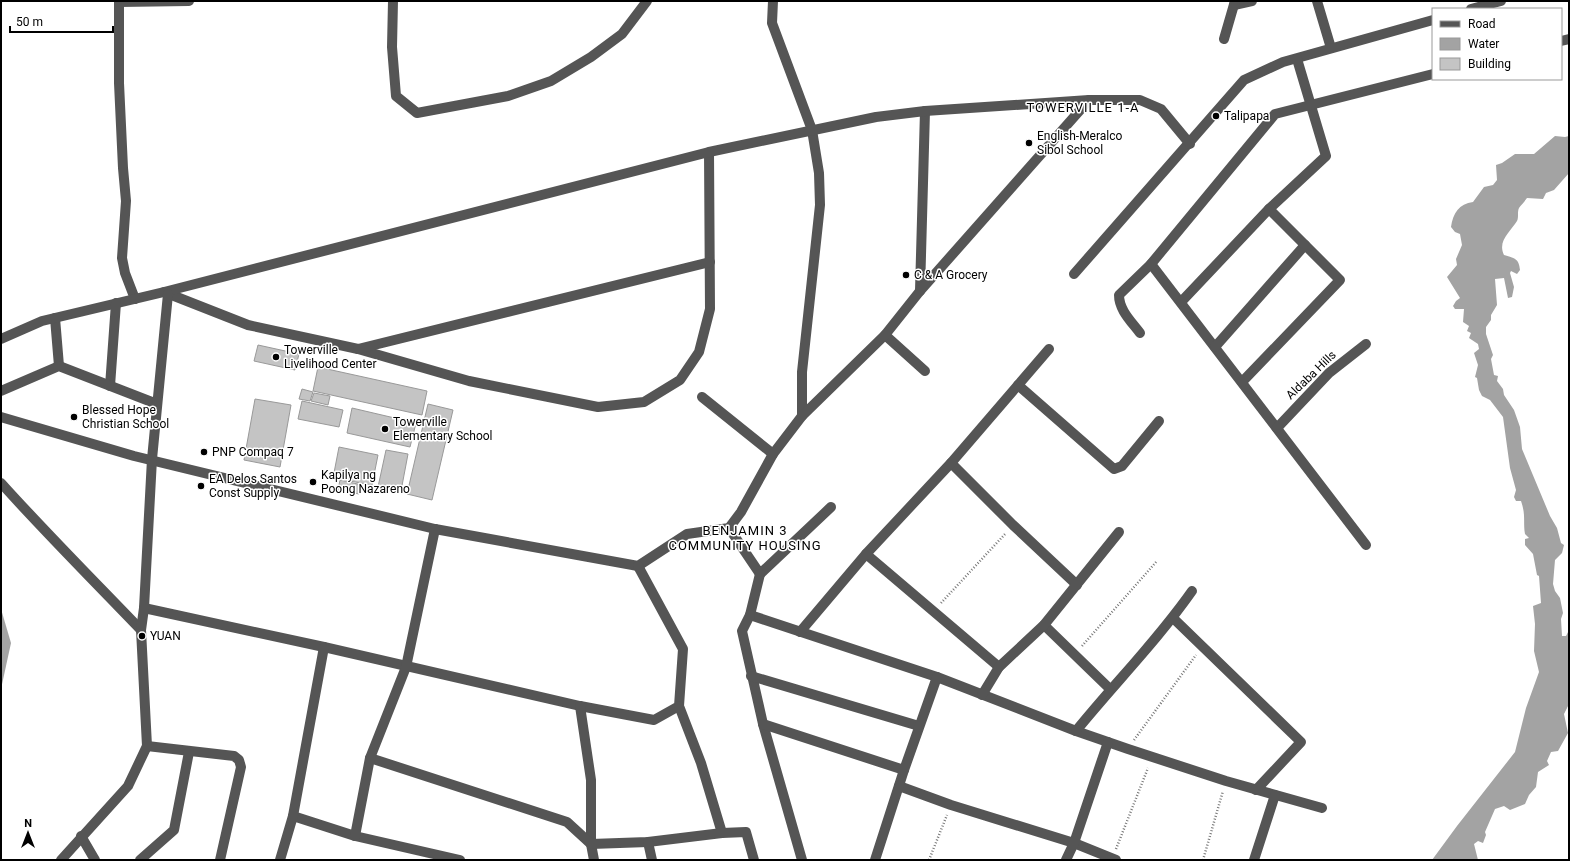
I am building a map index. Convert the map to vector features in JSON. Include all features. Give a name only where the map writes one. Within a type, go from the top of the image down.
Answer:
[{"type":"street","points":[[135,299],[125,272],[122,258],[126,201],[119,83],[119,1],[189,1]]},
{"type":"street","points":[[393,1],[392,47],[396,96],[417,113],[508,96],[551,81],[591,57],[622,34],[647,1]]},
{"type":"street","points":[[773,1],[772,23],[812,130],[819,173],[820,205],[802,372],[802,416]]},
{"type":"street","points":[[1224,39],[1234,3],[1252,1]]},
{"type":"street","points":[[1317,1],[1331,48]]},
{"type":"street","points":[[1474,8],[1489,2],[1501,1]]},
{"type":"street","points":[[1074,274],[1190,144],[1244,80],[1282,62],[1432,20]]},
{"type":"street","points":[[1181,302],[1269,209],[1326,156],[1297,59]]},
{"type":"street","points":[[1140,332],[1122,309],[1119,302],[1119,295],[1151,264],[1275,114],[1432,74]]},
{"type":"street","points":[[1,339],[42,321],[116,303],[166,293],[710,152],[876,117],[925,111],[1089,100],[1140,100],[1161,108],[1190,144]]},
{"type":"street","points":[[1,417],[134,456],[152,459],[435,529],[638,566],[688,534],[729,528],[741,512],[773,454],[802,416],[885,335],[920,292],[1089,100]]},
{"type":"street","points":[[920,292],[925,111]]},
{"type":"street","points":[[166,293],[248,324],[358,349],[468,381],[598,407],[644,402],[680,380],[700,352],[710,309],[710,152]]},
{"type":"street","points":[[1242,382],[1340,280],[1269,209]]},
{"type":"street","points":[[1215,347],[1305,245]]},
{"type":"street","points":[[358,349],[710,262]]},
{"type":"street","points":[[1151,264],[1366,545]]},
{"type":"street","points":[[61,860],[81,836],[128,786],[147,746],[141,630],[144,608],[152,459],[166,293]]},
{"type":"street","points":[[110,386],[116,303]]},
{"type":"street","points":[[55,318],[59,366]]},
{"type":"street","points":[[885,335],[925,371]]},
{"type":"street","name":"Aldaba Hills","points":[[1277,428],[1329,373],[1366,344]]},
{"type":"street","points":[[800,632],[866,554],[951,463],[1049,349]]},
{"type":"street","points":[[1,391],[59,366],[157,404]]},
{"type":"street","points":[[1018,384],[1114,469],[1122,466],[1159,422]]},
{"type":"street","points":[[702,397],[773,454]]},
{"type":"street","points":[[951,463],[1013,526],[1077,585]]},
{"type":"street","points":[[1,483],[36,522],[60,544],[141,630]]},
{"type":"street","points":[[802,860],[763,724],[742,631],[750,615],[760,574],[831,507]]},
{"type":"street","points":[[729,528],[760,574]]},
{"type":"street","points":[[355,836],[370,758],[406,667],[435,529]]},
{"type":"street","points":[[982,695],[999,667],[1044,625],[1119,532]]},
{"type":"street","points":[[866,554],[999,667]]},
{"type":"street","points":[[638,566],[683,649],[679,706],[701,763],[722,833]]},
{"type":"street","points":[[1076,731],[1110,689],[1173,618],[1192,591]]},
{"type":"street","points":[[144,608],[324,647],[580,706],[654,720],[679,706]]},
{"type":"street","points":[[750,615],[937,677],[1076,731],[1128,749],[1226,781],[1322,808]]},
{"type":"street","points":[[1173,618],[1203,645],[1301,742],[1256,790]]},
{"type":"street","points":[[1044,625],[1076,654],[1110,689]]},
{"type":"street","points":[[280,860],[293,816],[324,647]]},
{"type":"street","points":[[751,676],[919,726]]},
{"type":"street","points":[[875,860],[904,770],[937,677]]},
{"type":"street","points":[[580,706],[591,780],[591,844],[594,860]]},
{"type":"street","points":[[763,724],[904,770]]},
{"type":"street","points":[[1066,860],[1074,843],[1108,742]]},
{"type":"street","points":[[147,746],[234,756],[239,760],[241,767],[220,860]]},
{"type":"street","points":[[140,860],[174,830],[189,752]]},
{"type":"street","points":[[370,758],[567,822],[591,844],[648,842],[722,833],[746,832],[754,860]]},
{"type":"street","points":[[899,786],[951,805],[1074,843],[1114,859]]},
{"type":"street","points":[[1254,860],[1275,795]]},
{"type":"street","points":[[293,816],[355,836],[442,858],[460,860]]},
{"type":"street","points":[[81,836],[95,860]]},
{"type":"street","points":[[648,842],[652,860]]},
{"type":"path","points":[[934,611],[1013,526]]},
{"type":"path","points":[[1076,654],[1157,561]]},
{"type":"path","points":[[1128,749],[1203,645]]},
{"type":"path","points":[[1114,859],[1152,757]]},
{"type":"path","points":[[1203,860],[1226,781]]},
{"type":"path","points":[[929,860],[951,805]]},
{"type":"water","points":[[1555,136],[1569,136],[1569,173],[1554,190],[1546,193],[1543,199],[1527,198],[1519,208],[1517,221],[1503,241],[1502,250],[1504,255],[1517,261],[1520,270],[1517,274],[1511,271],[1510,273],[1514,287],[1512,297],[1508,298],[1504,278],[1495,279],[1497,305],[1491,315],[1491,320],[1486,327],[1486,334],[1493,355],[1491,359],[1494,375],[1498,376],[1497,381],[1514,410],[1520,427],[1522,449],[1550,516],[1557,528],[1561,543],[1564,545],[1562,553],[1555,560],[1553,584],[1555,591],[1560,598],[1563,613],[1561,619],[1562,636],[1566,636],[1569,630],[1569,704],[1564,714],[1568,733],[1558,751],[1551,752],[1547,761],[1549,765],[1538,772],[1536,787],[1529,795],[1525,804],[1510,810],[1504,806],[1495,809],[1485,832],[1486,835],[1483,843],[1478,841],[1474,844],[1478,860],[1432,860],[1515,752],[1526,708],[1539,672],[1534,651],[1535,624],[1533,606],[1541,603],[1539,576],[1537,575],[1533,554],[1525,545],[1525,539],[1529,538],[1525,534],[1521,501],[1516,501],[1514,497],[1516,490],[1510,468],[1503,417],[1490,400],[1482,396],[1479,390],[1477,378],[1475,377],[1478,365],[1474,353],[1479,349],[1478,344],[1469,338],[1471,333],[1467,331],[1469,326],[1463,322],[1464,309],[1455,309],[1453,306],[1460,298],[1447,277],[1457,265],[1456,259],[1462,245],[1460,234],[1455,232],[1451,227],[1453,217],[1460,207],[1473,202],[1484,187],[1493,185],[1497,180],[1496,165],[1502,163],[1515,154],[1534,154]]},
{"type":"water","points":[[1,609],[11,643],[1,689]]},
{"type":"building","name":"Towerville Livelihood Center","points":[[258,345],[299,354],[295,370],[254,361]]},
{"type":"building","points":[[318,367],[427,391],[422,415],[313,391]]},
{"type":"building","points":[[302,389],[313,392],[310,401],[299,399]]},
{"type":"building","points":[[314,393],[330,396],[328,405],[311,401]]},
{"type":"building","points":[[255,399],[291,405],[280,467],[244,460]]},
{"type":"building","points":[[302,401],[343,410],[339,427],[298,419]]},
{"type":"building","points":[[428,404],[453,410],[432,500],[407,494]]},
{"type":"building","points":[[352,408],[416,423],[410,447],[347,433]]},
{"type":"building","points":[[339,447],[378,455],[372,485],[333,478]]},
{"type":"building","points":[[386,450],[408,454],[401,491],[378,487]]},
{"type":"building","points":[[340,480],[362,485],[359,494],[338,490]]},
{"type":"place","name":"Talipapa","points":[[1216,116]]},
{"type":"place","name":"English-Meralco Sibol School","points":[[1029,143]]},
{"type":"place","name":"C & A Grocery","points":[[906,275]]},
{"type":"place","name":"Towerville Livelihood Center","points":[[276,357]]},
{"type":"place","name":"Blessed Hope Christian School","points":[[74,417]]},
{"type":"place","name":"Towerville Elementary School","points":[[385,429]]},
{"type":"place","name":"PNP Compaq 7","points":[[204,452]]},
{"type":"place","name":"Kapilya ng Poong Nazareno","points":[[313,482]]},
{"type":"place","name":"EA Delos Santos Const Supply","points":[[201,486]]},
{"type":"place","name":"YUAN","points":[[142,636]]},
{"type":"district","name":"TOWERVILLE 1-A","points":[[1083,107]]},
{"type":"district","name":"BENJAMIN 3 COMMUNITY HOUSING","points":[[745,538]]}]
